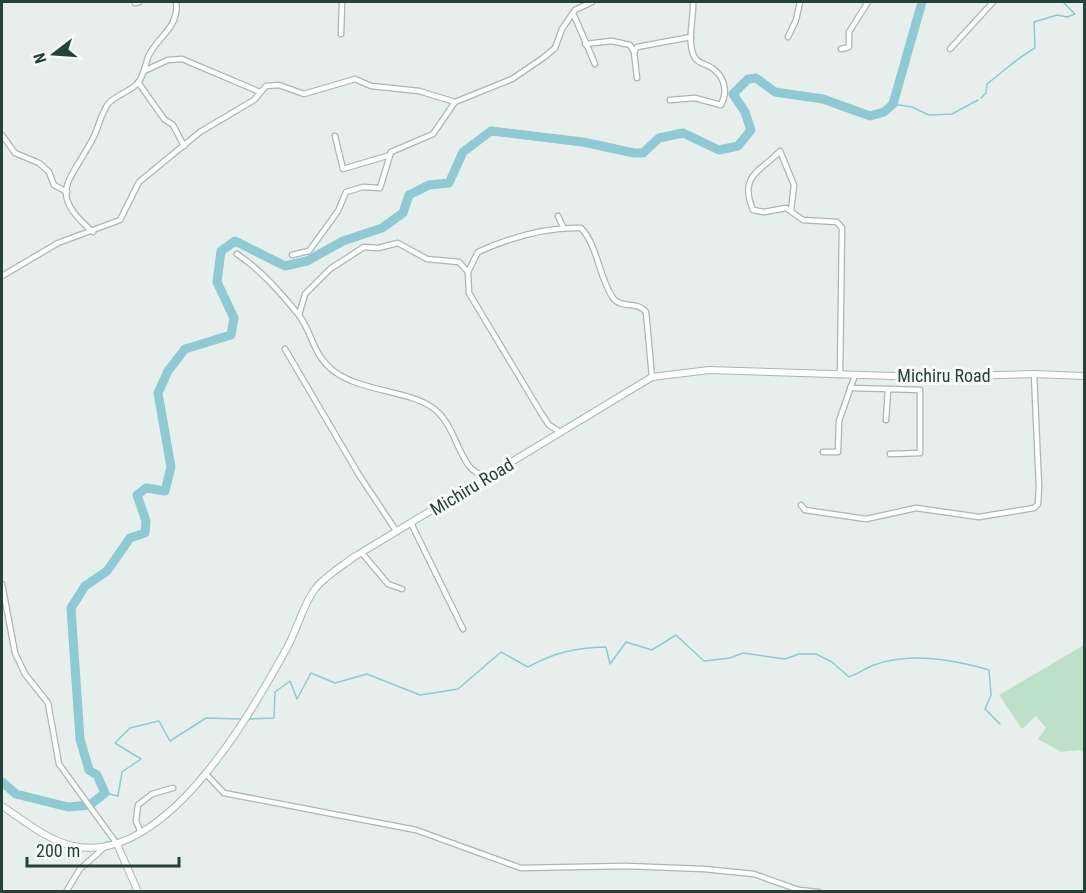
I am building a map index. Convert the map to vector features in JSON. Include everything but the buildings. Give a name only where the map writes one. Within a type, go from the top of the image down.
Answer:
[{"type":"street","points":[[93,232],[72,213],[67,201],[73,169],[93,140],[108,105],[138,82],[149,56],[173,23],[177,2]]},
{"type":"street","points":[[341,34],[342,2]]},
{"type":"street","points":[[292,255],[309,250],[338,211],[346,192],[363,187],[380,188],[390,155],[394,150],[433,134],[455,102],[516,77],[551,52],[573,13],[592,2]]},
{"type":"street","points":[[670,99],[695,98],[719,105],[722,104],[726,89],[712,68],[697,61],[691,37],[693,2]]},
{"type":"street","points":[[788,37],[796,20],[800,2]]},
{"type":"street","points":[[841,49],[849,47],[849,32],[868,2]]},
{"type":"street","points":[[950,49],[993,2]]},
{"type":"street","points":[[573,13],[595,64]]},
{"type":"street","points":[[634,52],[642,45],[691,37]]},
{"type":"street","points":[[585,44],[612,41],[630,45],[634,52],[637,78]]},
{"type":"street","points":[[144,71],[168,60],[182,59],[260,92]]},
{"type":"street","points":[[2,276],[58,243],[93,232],[120,220],[139,182],[217,120],[254,100],[266,86],[275,84],[304,94],[355,79],[371,86],[419,91],[455,102]]},
{"type":"street","points":[[138,82],[164,119],[173,125],[184,146]]},
{"type":"street","points":[[2,135],[15,153],[39,163],[49,172],[54,185],[67,192]]},
{"type":"street","points":[[335,136],[343,169],[390,155]]},
{"type":"street","points":[[790,211],[794,185],[780,151],[757,168],[753,174],[749,201],[753,210],[759,212],[783,208],[804,220],[837,222],[842,228],[840,375]]},
{"type":"street","points":[[558,216],[563,228]]},
{"type":"street","points":[[560,432],[549,425],[540,413],[470,293],[468,272],[478,252],[496,244],[563,228],[584,230],[616,302],[644,309],[652,377]]},
{"type":"street","points":[[298,315],[305,294],[319,278],[364,247],[378,248],[398,243],[427,259],[459,262],[468,272]]},
{"type":"street","points":[[237,254],[259,268],[298,315],[317,353],[336,373],[366,387],[431,407],[457,439],[471,468],[488,478]]},
{"type":"street","points":[[285,349],[359,475],[397,532]]},
{"type":"street","name":"Michiru Road","points":[[2,806],[50,837],[71,846],[117,844],[141,832],[165,816],[227,748],[289,644],[301,610],[317,587],[362,553],[652,377],[709,370],[924,377],[1034,374],[1084,376]]},
{"type":"street","points":[[801,505],[805,510],[866,519],[916,508],[979,517],[1034,508],[1038,504],[1039,487],[1034,374]]},
{"type":"street","points":[[823,452],[838,452],[839,421],[855,375]]},
{"type":"street","points":[[850,388],[920,390],[920,453],[890,454]]},
{"type":"street","points":[[886,420],[888,389]]},
{"type":"street","points":[[411,523],[463,629]]},
{"type":"street","points":[[362,553],[388,584],[402,589]]},
{"type":"street","points":[[2,584],[3,607],[15,653],[25,674],[49,707],[59,764],[117,844],[138,891]]},
{"type":"street","points":[[205,773],[224,793],[417,830],[521,868],[626,866],[712,870],[754,874],[799,890],[818,891]]},
{"type":"street","points":[[141,832],[136,821],[138,805],[152,794],[173,788]]},
{"type":"street","points":[[66,891],[80,869],[108,845]]},
{"type":"green space","points":[[1084,645],[1084,753],[1079,750],[1061,752],[1038,739],[1046,728],[1036,716],[1022,729],[999,695]]},
{"type":"waterway","points":[[2,782],[16,794],[68,807],[90,805],[105,793],[97,775],[89,770],[80,739],[71,608],[85,586],[107,571],[130,538],[145,533],[146,521],[137,495],[146,488],[165,491],[171,467],[158,393],[168,371],[185,349],[231,335],[234,318],[217,282],[221,251],[235,241],[285,266],[307,261],[343,241],[382,228],[403,213],[409,195],[429,185],[449,183],[463,152],[491,131],[583,142],[634,153],[643,153],[659,138],[683,133],[719,150],[738,146],[751,130],[745,112],[733,94],[748,79],[756,78],[775,92],[823,99],[870,116],[884,112],[893,104],[922,2]]},
{"type":"waterway","points":[[981,98],[986,93],[987,84],[1035,48],[1034,22],[1057,15],[1067,17],[1075,14],[1063,2]]},
{"type":"waterway","points":[[893,104],[912,107],[929,115],[952,114],[978,100]]},
{"type":"waterway","points":[[249,719],[274,718],[275,692],[290,681],[297,699],[311,673],[335,683],[367,674],[420,695],[458,689],[501,652],[528,667],[566,652],[606,647],[610,664],[626,642],[652,650],[676,635],[704,661],[730,658],[743,653],[785,659],[799,654],[816,654],[832,662],[849,677],[888,661],[917,658],[962,663],[989,670],[991,695],[985,709],[1000,724]]},
{"type":"waterway","points":[[105,793],[118,796],[122,772],[141,759],[115,743],[130,728],[159,721],[170,741],[206,718],[241,719]]}]
